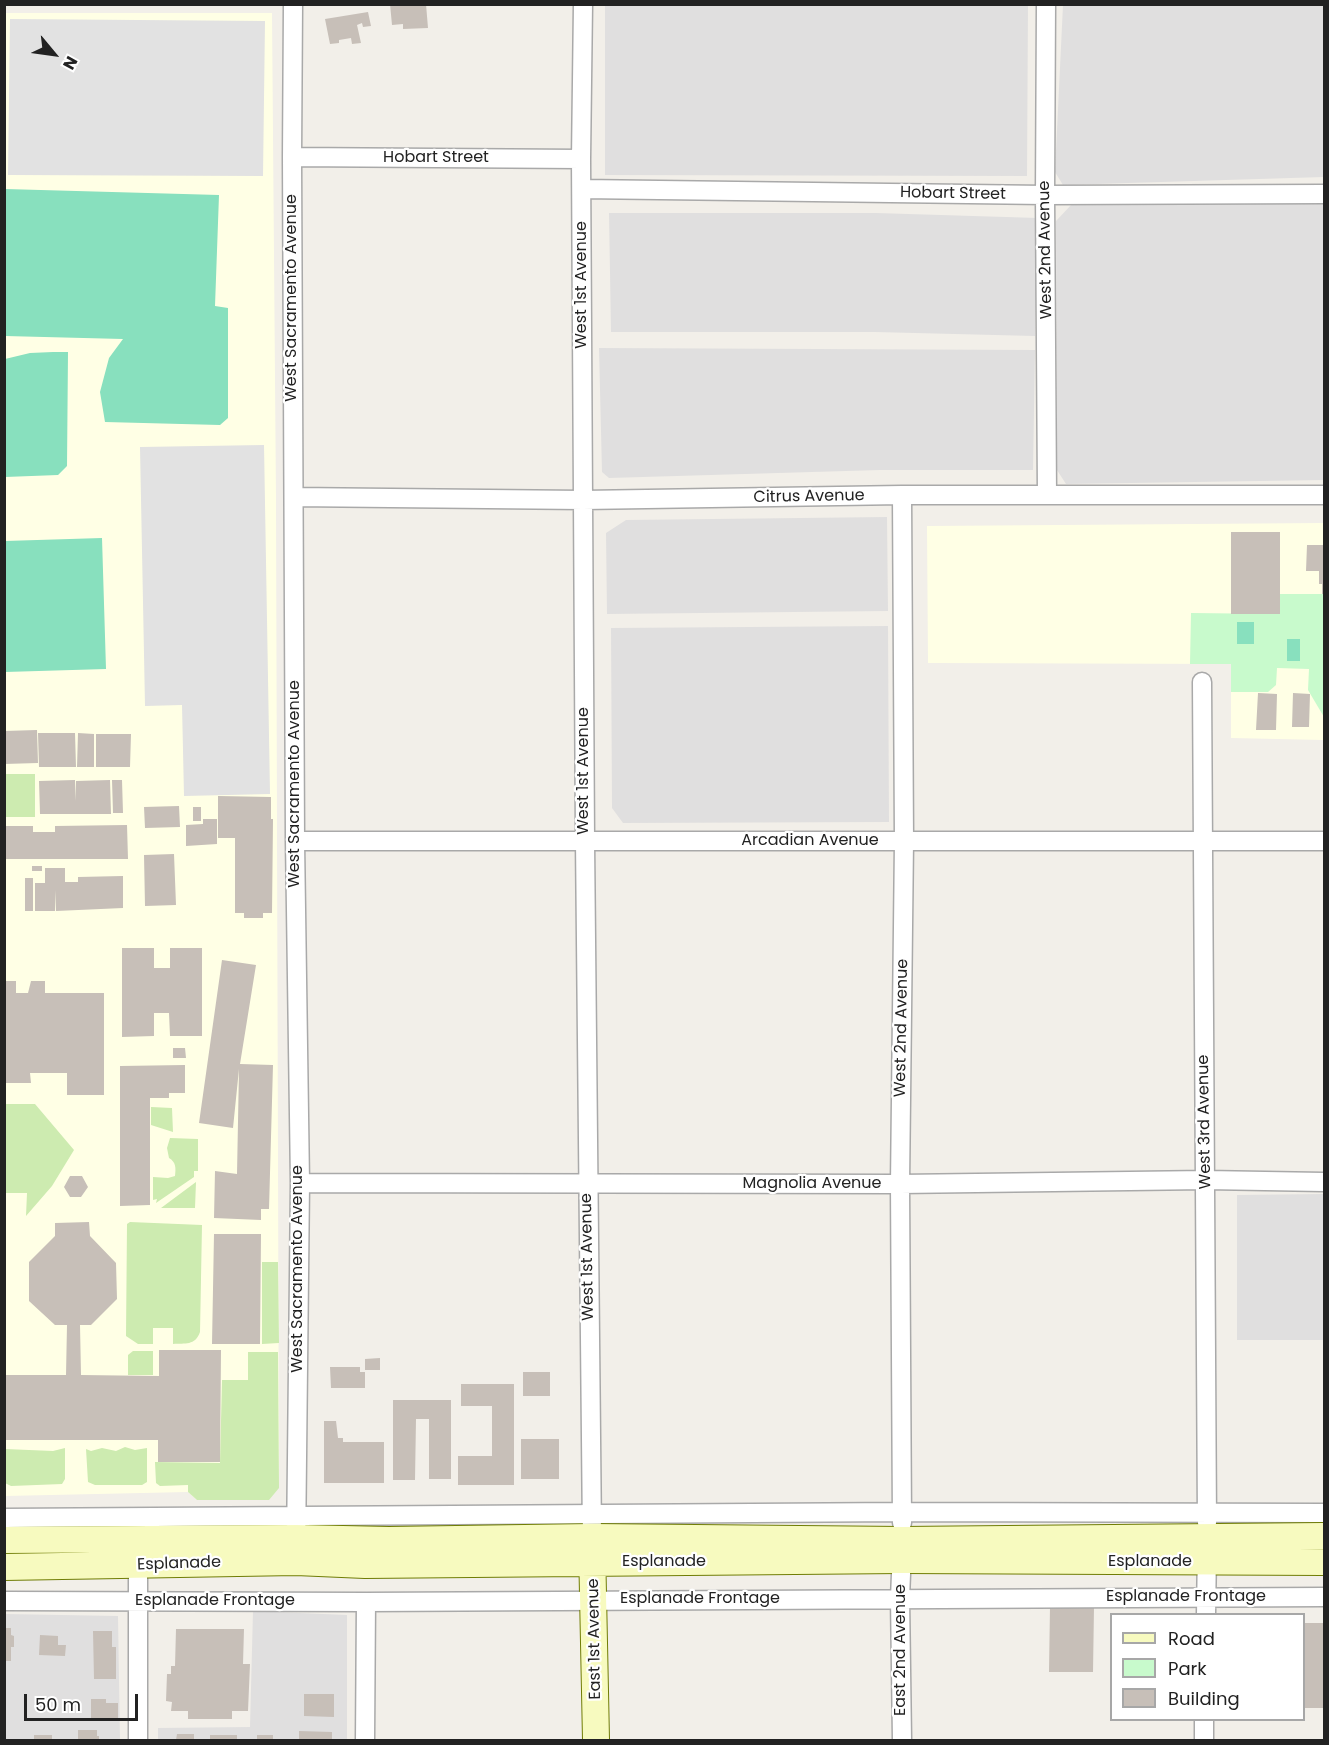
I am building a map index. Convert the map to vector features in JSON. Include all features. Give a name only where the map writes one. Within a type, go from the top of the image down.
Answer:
[{"type":"main road","name":"Esplanade","points":[[4,1567],[138,1566],[296,1539],[365,1565],[593,1563],[902,1550],[1208,1524],[1324,1536]]},
{"type":"main road","name":"Esplanade","points":[[4,1540],[389,1540],[591,1526],[902,1550],[1207,1563],[1324,1562]]},
{"type":"main road","name":"East 1st Avenue","points":[[591,1526],[596,1740]]},
{"type":"street","name":"West Sacramento Avenue","points":[[293,4],[295,841],[300,1183],[296,1539]]},
{"type":"street","name":"West 1st Avenue","points":[[583,4],[581,159],[591,1526]]},
{"type":"street","name":"West 2nd Avenue","points":[[1046,4],[1047,495]]},
{"type":"street","name":"Hobart Street","points":[[292,157],[581,159]]},
{"type":"street","name":"Hobart Street","points":[[582,189],[1045,195],[1324,194]]},
{"type":"street","name":"West 2nd Avenue","points":[[902,495],[904,842],[900,1184],[902,1550]]},
{"type":"street","name":"Citrus Avenue","points":[[294,497],[583,500],[902,495],[1324,495]]},
{"type":"street","name":"West 3rd Avenue","points":[[1202,682],[1208,1524],[1206,1606]]},
{"type":"street","name":"Arcadian Avenue","points":[[295,841],[1324,841]]},
{"type":"street","name":"Magnolia Avenue","points":[[300,1183],[900,1184],[1206,1180],[1324,1182]]},
{"type":"street","points":[[591,1526],[902,1512],[1208,1524],[1324,1513]]},
{"type":"street","points":[[4,1518],[296,1539]]},
{"type":"street","name":"East 2nd Avenue","points":[[902,1550],[900,1598],[902,1740]]},
{"type":"street","points":[[138,1566],[138,1740]]},
{"type":"street","name":"Esplanade Frontage","points":[[4,1601],[366,1602],[900,1598],[1206,1606],[1324,1597]]},
{"type":"street","points":[[365,1740],[366,1602]]},
{"type":"street","points":[[1204,1721],[1204,1740]]},
{"type":"shaded area","points":[[605,5],[1028,5],[1027,176],[605,175]]},
{"type":"shaded area","points":[[1063,5],[1324,5],[1324,177],[1063,185],[1055,172]]},
{"type":"shaded area","points":[[4,13],[272,13],[279,1488],[197,1500],[188,1492],[5,1496]]},
{"type":"shaded area","points":[[10,19],[265,21],[263,176],[8,175]]},
{"type":"shaded area","points":[[1324,202],[1324,480],[1066,484],[1057,470],[1056,221],[1072,204]]},
{"type":"shaded area","points":[[609,213],[876,213],[1038,218],[1035,336],[875,332],[611,332]]},
{"type":"shaded area","points":[[599,348],[1035,350],[1033,470],[880,470],[609,478],[602,472]]},
{"type":"shaded area","points":[[264,445],[270,794],[184,796],[182,705],[145,706],[140,447]]},
{"type":"shaded area","points":[[887,517],[888,611],[607,614],[606,533],[626,520]]},
{"type":"shaded area","points":[[1324,523],[1324,740],[1231,738],[1231,664],[928,663],[927,526]]},
{"type":"shaded area","points":[[888,626],[889,822],[623,823],[612,808],[611,628]]},
{"type":"shaded area","points":[[1324,1194],[1324,1340],[1237,1340],[1237,1195]]},
{"type":"shaded area","points":[[253,1611],[347,1615],[347,1740],[158,1740],[158,1728],[250,1727]]},
{"type":"shaded area","points":[[5,1614],[118,1616],[120,1740],[5,1740]]},
{"type":"green space","points":[[5,189],[219,195],[215,306],[228,308],[228,418],[220,425],[105,422],[100,392],[109,358],[123,339],[5,336]]},
{"type":"green space","points":[[68,352],[67,466],[58,475],[5,477],[5,359],[30,353]]},
{"type":"green space","points":[[102,538],[106,669],[5,672],[5,541]]},
{"type":"green space","points":[[1280,594],[1324,594],[1324,717],[1308,690],[1309,669],[1277,668],[1276,685],[1268,692],[1231,692],[1231,664],[1190,664],[1191,613],[1279,614]]},
{"type":"green space","points":[[1237,622],[1254,622],[1254,644],[1237,644]]},
{"type":"green space","points":[[1287,639],[1300,639],[1300,661],[1287,661]]},
{"type":"green space","points":[[4,774],[35,774],[35,817],[5,817]]},
{"type":"green space","points":[[5,1104],[35,1104],[74,1150],[52,1186],[26,1216],[27,1193],[5,1193]]},
{"type":"green space","points":[[151,1107],[172,1108],[173,1132],[151,1125]]},
{"type":"green space","points":[[170,1138],[198,1139],[198,1171],[194,1171],[194,1177],[156,1203],[157,1199],[153,1200],[153,1177],[175,1176],[175,1166],[169,1158],[167,1148]]},
{"type":"green space","points":[[196,1182],[195,1208],[161,1208]]},
{"type":"green space","points":[[130,1222],[202,1225],[200,1332],[192,1342],[173,1344],[173,1328],[153,1328],[153,1344],[138,1344],[126,1336],[127,1224]]},
{"type":"green space","points":[[262,1262],[278,1262],[279,1343],[262,1344]]},
{"type":"green space","points":[[133,1351],[153,1351],[153,1375],[128,1375],[128,1355]]},
{"type":"green space","points":[[248,1352],[278,1352],[279,1488],[269,1500],[197,1500],[188,1492],[188,1485],[160,1486],[156,1483],[155,1462],[220,1463],[222,1380],[248,1380]]},
{"type":"green space","points":[[125,1447],[135,1450],[147,1448],[147,1482],[142,1485],[95,1485],[88,1482],[86,1449],[91,1451],[102,1448],[116,1451]]},
{"type":"green space","points":[[65,1448],[65,1479],[62,1484],[11,1486],[5,1483],[5,1449],[53,1451]]},
{"type":"building","points":[[390,4],[426,4],[428,28],[403,29],[403,24],[392,25]]},
{"type":"building","points":[[368,12],[371,26],[363,27],[362,23],[357,25],[361,43],[352,44],[351,38],[330,44],[325,19]]},
{"type":"building","points":[[1231,532],[1280,532],[1280,614],[1231,614]]},
{"type":"building","points":[[1307,545],[1324,545],[1324,594],[1322,594],[1322,584],[1319,584],[1319,571],[1306,571]]},
{"type":"building","points":[[1258,693],[1277,694],[1276,730],[1256,730]]},
{"type":"building","points":[[1293,693],[1310,694],[1309,727],[1292,727]]},
{"type":"building","points":[[37,730],[38,763],[4,764],[4,731]]},
{"type":"building","points":[[38,733],[75,733],[76,767],[39,767]]},
{"type":"building","points":[[78,733],[94,734],[94,767],[77,767]]},
{"type":"building","points":[[96,734],[131,734],[130,767],[96,767]]},
{"type":"building","points":[[75,780],[75,801],[76,781],[110,780],[111,814],[40,814],[39,781]]},
{"type":"building","points":[[112,780],[122,780],[123,813],[113,813]]},
{"type":"building","points":[[218,796],[271,797],[271,819],[273,819],[272,913],[263,913],[263,918],[244,918],[244,913],[235,913],[235,838],[218,838]]},
{"type":"building","points":[[179,806],[180,827],[145,828],[144,807]]},
{"type":"building","points":[[193,807],[201,807],[201,821],[193,821]]},
{"type":"building","points":[[203,819],[217,819],[217,844],[186,846],[186,825],[203,824]]},
{"type":"building","points":[[127,825],[128,859],[4,859],[4,826],[33,826],[33,832],[55,832],[55,826]]},
{"type":"building","points":[[174,854],[176,905],[145,906],[144,855]]},
{"type":"building","points":[[32,866],[42,866],[42,871],[32,871]]},
{"type":"building","points":[[45,868],[65,868],[65,882],[78,882],[78,877],[123,876],[123,908],[56,911],[55,890],[55,911],[35,911],[35,883],[45,883]]},
{"type":"building","points":[[25,878],[33,878],[33,911],[25,911]]},
{"type":"building","points":[[122,948],[154,948],[154,968],[170,968],[170,948],[202,948],[202,1036],[170,1036],[169,1013],[154,1013],[154,1036],[122,1037]]},
{"type":"building","points":[[222,960],[256,965],[240,1064],[273,1065],[269,1209],[261,1209],[261,1220],[214,1218],[215,1171],[237,1174],[239,1069],[233,1128],[199,1123]]},
{"type":"building","points":[[4,981],[16,981],[16,993],[28,993],[31,981],[45,981],[45,993],[104,993],[104,1095],[67,1095],[67,1073],[30,1073],[31,1083],[4,1083]]},
{"type":"building","points":[[173,1048],[185,1048],[186,1058],[173,1058]]},
{"type":"building","points":[[185,1065],[185,1093],[169,1093],[169,1098],[150,1098],[150,1205],[120,1206],[120,1066]]},
{"type":"building","points":[[70,1176],[82,1176],[88,1187],[81,1197],[70,1197],[64,1187]]},
{"type":"building","points":[[89,1222],[90,1236],[116,1263],[117,1299],[91,1325],[80,1325],[81,1375],[159,1376],[159,1350],[221,1350],[220,1462],[158,1462],[158,1440],[4,1440],[4,1375],[66,1375],[67,1325],[55,1325],[29,1301],[29,1262],[55,1236],[55,1223]]},
{"type":"building","points":[[214,1234],[261,1234],[260,1344],[212,1344]]},
{"type":"building","points":[[380,1358],[380,1370],[365,1370],[365,1359]]},
{"type":"building","points":[[330,1367],[360,1367],[360,1372],[365,1372],[365,1388],[331,1388]]},
{"type":"building","points":[[523,1372],[550,1372],[550,1396],[523,1396]]},
{"type":"building","points":[[461,1384],[514,1384],[514,1485],[458,1485],[458,1456],[492,1456],[492,1406],[461,1406]]},
{"type":"building","points":[[393,1400],[451,1400],[451,1479],[429,1479],[429,1419],[416,1419],[415,1480],[393,1480]]},
{"type":"building","points":[[324,1421],[336,1421],[338,1438],[343,1438],[343,1442],[384,1442],[384,1483],[324,1483]]},
{"type":"building","points":[[521,1439],[559,1439],[559,1479],[521,1479]]},
{"type":"building","points":[[1050,1607],[1094,1607],[1093,1672],[1049,1672]]},
{"type":"building","points":[[1305,1623],[1324,1623],[1324,1708],[1305,1708]]},
{"type":"building","points":[[4,1628],[11,1628],[11,1635],[14,1636],[11,1661],[4,1661]]},
{"type":"building","points":[[176,1629],[244,1629],[243,1664],[250,1664],[248,1711],[232,1711],[232,1719],[188,1719],[188,1711],[171,1711],[172,1702],[166,1701],[167,1674],[171,1674],[171,1666],[175,1666]]},
{"type":"building","points":[[93,1631],[112,1631],[112,1647],[116,1647],[116,1679],[94,1679]]},
{"type":"building","points":[[40,1635],[58,1636],[58,1645],[66,1645],[65,1656],[39,1655]]},
{"type":"building","points":[[304,1694],[334,1694],[334,1717],[304,1716]]},
{"type":"building","points":[[91,1699],[106,1699],[106,1703],[118,1703],[118,1719],[91,1719]]},
{"type":"building","points":[[78,1730],[97,1730],[99,1740],[78,1740]]},
{"type":"building","points":[[299,1731],[332,1732],[332,1740],[299,1740]]},
{"type":"building","points":[[177,1734],[194,1734],[194,1740],[176,1740]]},
{"type":"building","points":[[34,1735],[52,1735],[52,1740],[34,1740]]},
{"type":"building","points":[[210,1735],[237,1735],[237,1740],[210,1740]]},
{"type":"building","points":[[257,1735],[273,1735],[273,1740],[257,1740]]}]
